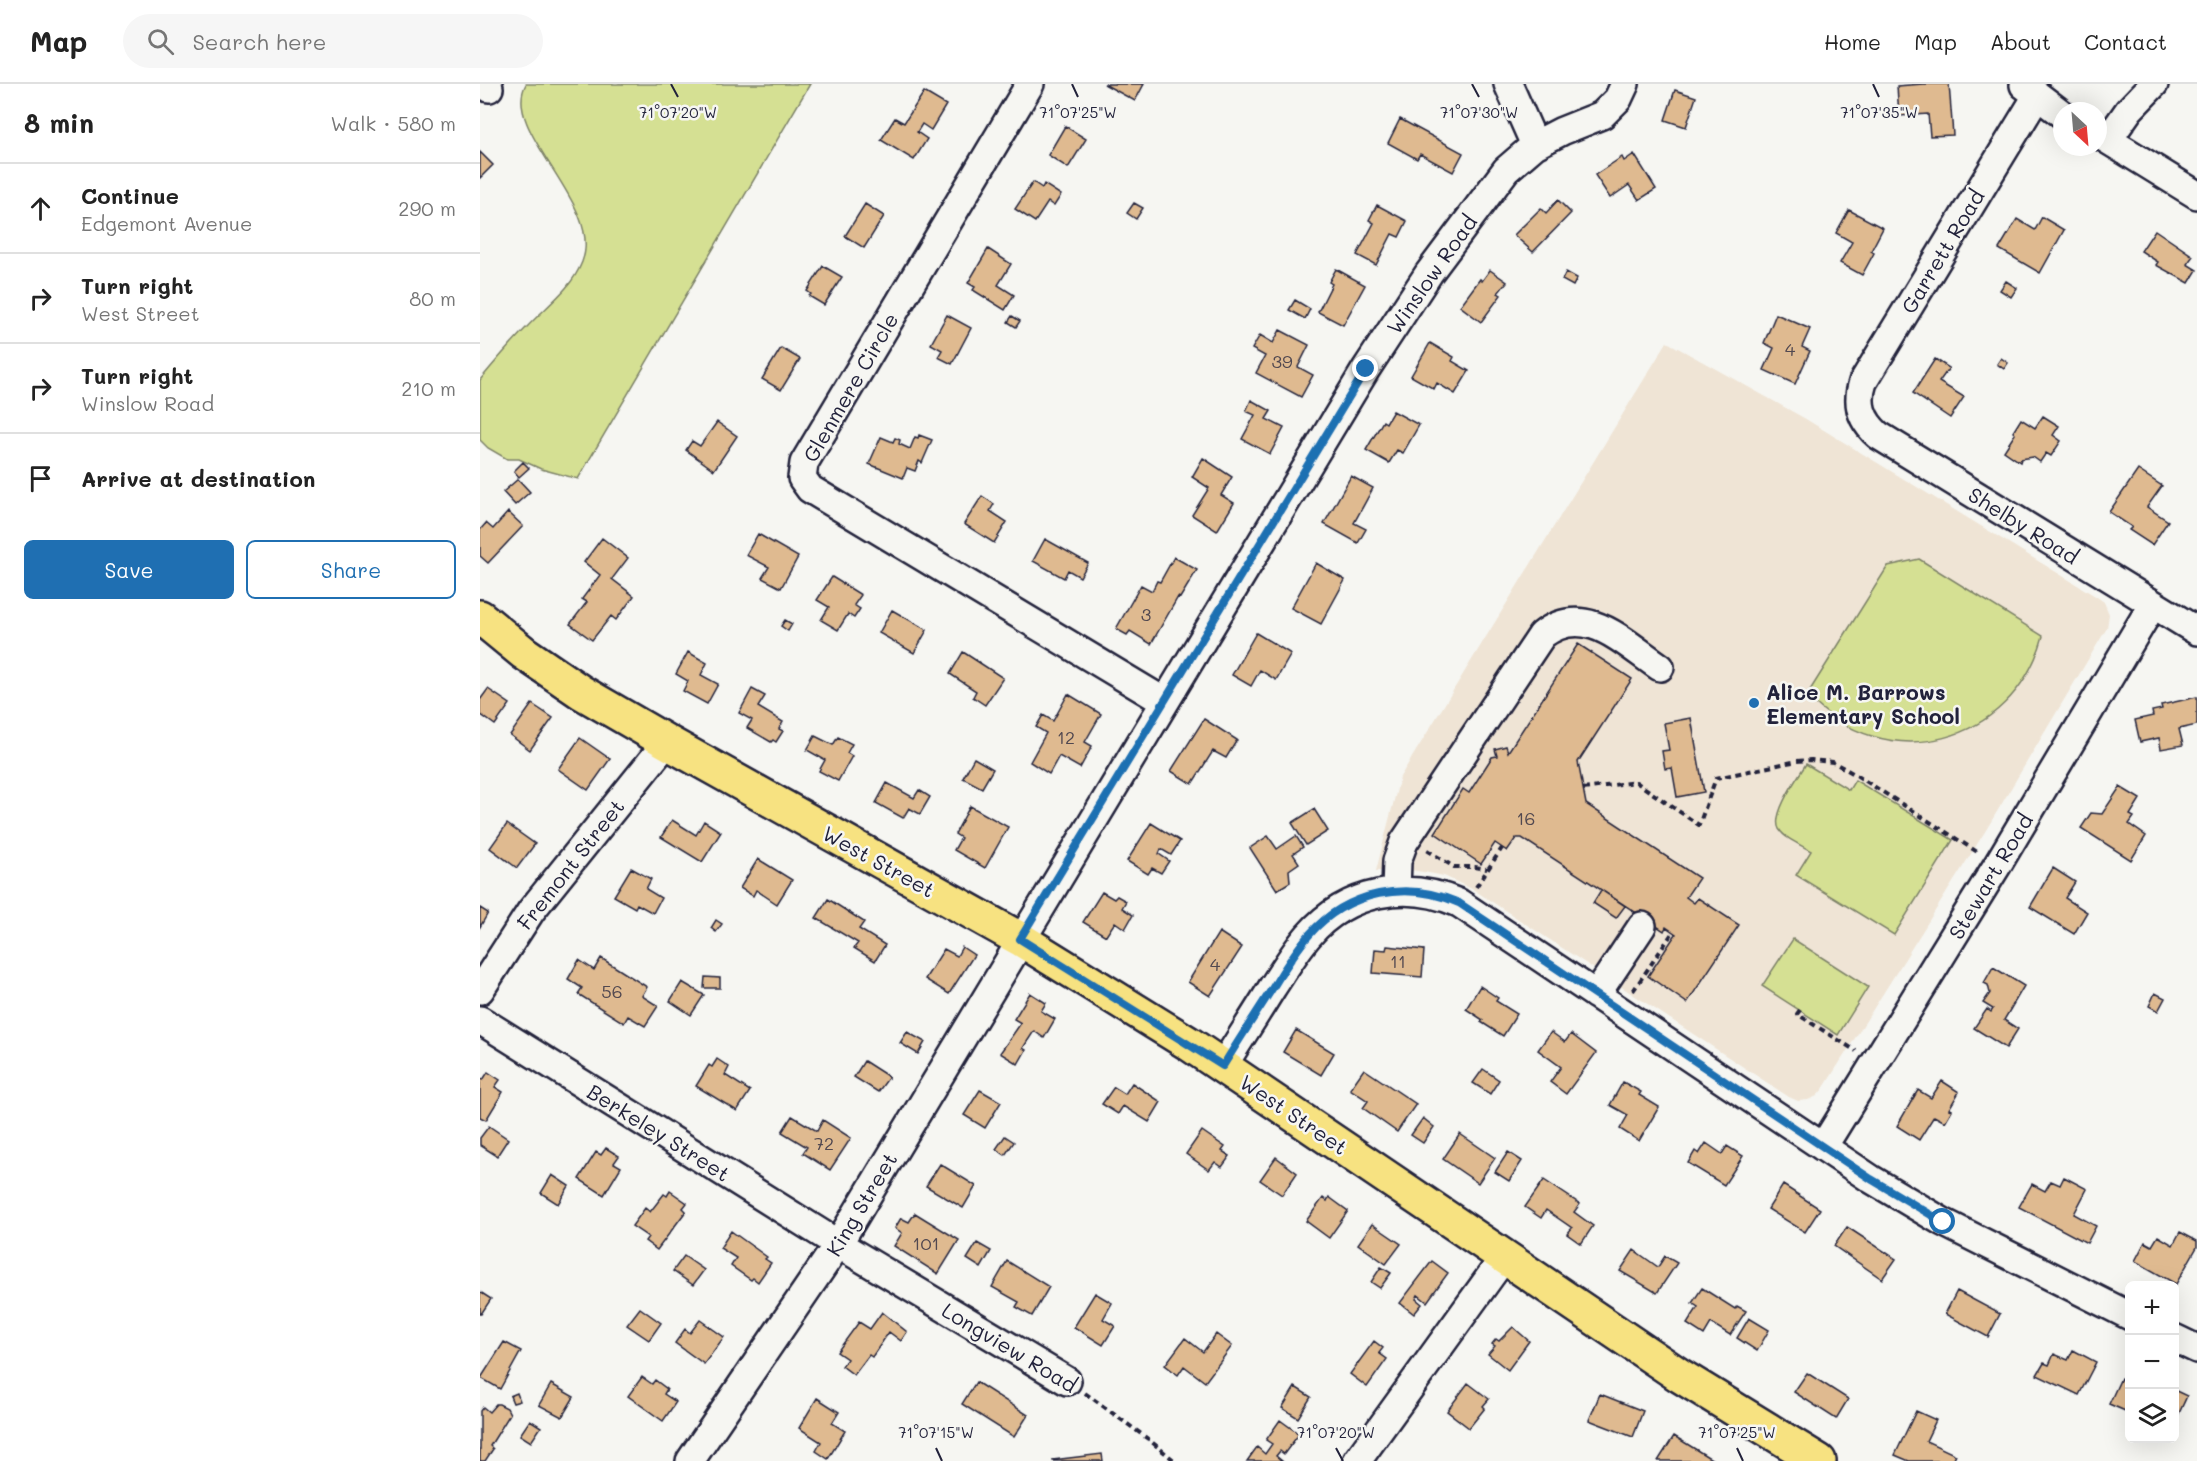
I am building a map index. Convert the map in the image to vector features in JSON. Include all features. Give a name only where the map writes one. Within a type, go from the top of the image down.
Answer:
[{"type":"main road","name":"West Street","points":[[480,617],[550,673],[667,742],[1020,939],[1223,1066],[1679,1375],[1819,1461]]},
{"type":"street","name":"Glenmere Circle","points":[[1030,84],[804,463],[801,470],[802,477],[810,489],[1165,702]]},
{"type":"street","points":[[1508,84],[1535,146]]},
{"type":"street","name":"Winslow Road","points":[[1020,939],[1386,338],[1429,273],[1506,170],[1535,146],[1562,131],[1602,115],[1618,99],[1625,84]]},
{"type":"street","points":[[2107,133],[2154,84]]},
{"type":"street","points":[[2030,90],[2053,107]]},
{"type":"street","name":"Garrett Road","points":[[1860,411],[1859,396],[1863,382],[2030,90]]},
{"type":"street","points":[[2107,139],[2197,195]]},
{"type":"street","name":"Shelby Road","points":[[1860,411],[1867,424],[1878,435],[2197,631]]},
{"type":"street","name":"Stewart Road","points":[[1823,1147],[1998,864],[2153,604]]},
{"type":"street","points":[[1396,891],[1397,861],[1407,835],[1536,642],[1550,629],[1567,622],[1595,624],[1660,667]]},
{"type":"street","name":"Fremont Street","points":[[480,990],[531,911],[667,742]]},
{"type":"street","points":[[1223,1066],[1299,947],[1323,921],[1351,902],[1380,893],[1426,892],[1459,903],[1871,1179],[1943,1222],[2125,1313]]},
{"type":"street","points":[[1596,995],[1642,926]]},
{"type":"street","name":"King Street","points":[[690,1461],[838,1244],[1020,939]]},
{"type":"street","name":"Berkeley Street","points":[[480,1020],[838,1244]]},
{"type":"street","name":"Longview Road","points":[[838,1244],[1067,1381]]},
{"type":"street","points":[[1358,1461],[1505,1256]]},
{"type":"street","points":[[2179,1340],[2197,1349]]},
{"type":"path","points":[[1583,789],[1636,782],[1699,825],[1716,778],[1797,761],[1833,762],[1998,864]]},
{"type":"path","points":[[1407,835],[1454,867],[1487,869]]},
{"type":"path","points":[[1477,886],[1502,848]]},
{"type":"path","points":[[1635,988],[1673,932]]},
{"type":"path","points":[[1800,1010],[1797,1014],[1875,1063]]},
{"type":"path","name":"Longview Road","points":[[1067,1381],[1148,1439],[1174,1461]]},
{"type":"shaded area","name":"Alice M. Barrows Elementary School","points":[[1667,342],[1804,418],[2097,597],[2104,602],[2109,614],[2107,628],[1986,830],[1823,1089],[1817,1096],[1808,1100],[1798,1101],[1789,1097],[1474,890],[1444,876],[1429,873],[1411,870],[1376,871],[1400,777]]},
{"type":"green space","points":[[526,84],[810,84],[578,479],[541,469],[519,459],[507,459],[488,448],[480,440],[480,380],[514,340],[571,281],[582,262],[585,240],[579,217],[568,193],[527,124],[522,103]]},
{"type":"green space","points":[[1919,559],[2043,636],[2027,674],[2004,703],[1976,725],[1943,738],[1908,742],[1873,736],[1838,721],[1807,695],[1888,566]]},
{"type":"green space","points":[[1806,764],[1849,790],[1855,780],[1953,840],[1894,935],[1796,875],[1811,851],[1785,836],[1779,829],[1778,822],[1786,796]]},
{"type":"green space","points":[[1793,939],[1868,987],[1838,1035],[1762,986]]},
{"type":"building","points":[[1104,84],[1144,84],[1135,101]]},
{"type":"building","points":[[1949,84],[1953,135],[1930,136],[1928,114],[1899,116],[1897,86]]},
{"type":"building","points":[[1675,90],[1696,97],[1686,127],[1665,120]]},
{"type":"building","points":[[924,92],[946,105],[931,130],[922,124],[917,132],[927,139],[914,160],[881,140],[895,118],[904,123]]},
{"type":"building","points":[[1400,119],[1463,153],[1453,172],[1420,154],[1417,159],[1388,143]]},
{"type":"building","points":[[1065,126],[1086,139],[1068,168],[1048,155]]},
{"type":"building","points":[[480,152],[493,165],[480,178]]},
{"type":"building","points":[[1634,154],[1656,189],[1639,200],[1629,185],[1610,198],[1595,175],[1622,157],[1624,161]]},
{"type":"building","points":[[1033,182],[1042,188],[1044,184],[1061,195],[1054,206],[1048,202],[1035,222],[1015,209]]},
{"type":"building","points":[[1558,200],[1571,213],[1533,252],[1514,235],[1541,208],[1546,213]]},
{"type":"building","points":[[1134,203],[1143,208],[1136,219],[1127,213]]},
{"type":"building","points":[[865,204],[884,216],[864,248],[845,236]]},
{"type":"building","points":[[1377,205],[1407,221],[1399,237],[1392,234],[1376,265],[1357,255],[1374,223],[1369,220]]},
{"type":"building","points":[[1849,210],[1883,228],[1871,251],[1874,253],[1862,275],[1840,263],[1852,242],[1836,233]]},
{"type":"building","points":[[2042,217],[2064,230],[2040,273],[1999,249],[2017,219],[2035,230]]},
{"type":"building","points":[[2155,230],[2193,256],[2187,264],[2197,270],[2189,283],[2156,265],[2158,262],[2141,251]]},
{"type":"building","points":[[988,249],[1011,264],[998,285],[1014,295],[1005,310],[973,290],[975,287],[968,283]]},
{"type":"building","points":[[823,266],[842,277],[824,305],[809,296],[811,294],[807,291]]},
{"type":"building","points":[[1336,269],[1365,285],[1343,325],[1318,312],[1332,284],[1329,282]]},
{"type":"building","points":[[1490,270],[1507,282],[1498,293],[1501,295],[1481,322],[1460,306],[1480,279],[1482,281]]},
{"type":"building","points":[[1566,272],[1577,278],[1573,286],[1562,280]]},
{"type":"building","points":[[2006,281],[2017,288],[2011,297],[2000,290]]},
{"type":"building","points":[[1295,300],[1310,309],[1305,319],[1289,310]]},
{"type":"building","points":[[1776,314],[1810,329],[1802,347],[1810,351],[1795,384],[1764,370],[1774,348],[1764,343]]},
{"type":"building","points":[[947,315],[971,328],[952,364],[938,357],[942,350],[931,344]]},
{"type":"building","points":[[1012,316],[1020,321],[1016,327],[1008,322]]},
{"type":"building","points":[[1280,330],[1309,345],[1298,367],[1313,375],[1301,397],[1256,373],[1265,356],[1252,349],[1260,335],[1273,343]]},
{"type":"building","points":[[1430,343],[1454,357],[1452,361],[1469,371],[1455,394],[1437,383],[1434,389],[1411,376]]},
{"type":"building","points":[[781,348],[800,359],[781,390],[762,379]]},
{"type":"building","points":[[2001,358],[2008,363],[2004,369],[1997,364]]},
{"type":"building","points":[[1935,359],[1949,368],[1939,382],[1964,397],[1950,418],[1913,393]]},
{"type":"building","points":[[1251,400],[1271,411],[1266,419],[1284,428],[1270,454],[1242,439],[1255,415],[1246,411]]},
{"type":"building","points":[[1393,411],[1419,425],[1403,453],[1397,450],[1389,463],[1366,450],[1383,421],[1386,423]]},
{"type":"building","points":[[2043,416],[2059,426],[2053,435],[2061,441],[2051,456],[2046,453],[2040,462],[2033,457],[2021,459],[2020,462],[2004,451],[2021,419],[2035,428]]},
{"type":"building","points":[[717,422],[737,436],[714,470],[686,450],[692,441],[700,446]]},
{"type":"building","points":[[919,435],[932,440],[922,463],[919,461],[915,471],[907,468],[903,478],[869,464],[881,437],[893,442],[895,438],[900,440],[899,444],[910,449],[915,437],[918,438]]},
{"type":"building","points":[[1203,458],[1232,477],[1221,495],[1234,503],[1217,531],[1192,515],[1209,488],[1192,477]]},
{"type":"building","points":[[523,462],[529,468],[519,477],[514,471]]},
{"type":"building","points":[[2138,470],[2162,486],[2147,507],[2168,521],[2152,545],[2129,530],[2132,527],[2109,512]]},
{"type":"building","points":[[1351,476],[1373,488],[1354,523],[1366,529],[1358,543],[1324,524]]},
{"type":"building","points":[[518,479],[530,492],[515,505],[503,492]]},
{"type":"building","points":[[982,496],[994,504],[990,511],[1007,522],[994,543],[964,524]]},
{"type":"building","points":[[508,512],[523,526],[488,563],[480,556],[480,530],[486,523],[493,529]]},
{"type":"building","points":[[758,534],[798,557],[781,588],[762,578],[769,567],[746,555]]},
{"type":"building","points":[[602,538],[628,558],[612,579],[634,596],[616,620],[611,616],[592,640],[570,624],[587,602],[582,599],[600,575],[584,562]]},
{"type":"building","points":[[1045,539],[1088,563],[1080,577],[1068,570],[1064,578],[1033,561]]},
{"type":"building","points":[[1174,557],[1197,570],[1180,598],[1178,597],[1151,644],[1130,631],[1127,635],[1116,629],[1141,585],[1152,591],[1157,581],[1160,582]]},
{"type":"building","points":[[1316,563],[1345,580],[1321,624],[1291,608]]},
{"type":"building","points":[[832,577],[861,595],[854,605],[860,609],[854,618],[848,614],[838,630],[821,620],[829,607],[817,600]]},
{"type":"building","points":[[892,610],[927,630],[914,653],[879,633]]},
{"type":"building","points":[[785,620],[792,624],[788,631],[781,626]]},
{"type":"building","points":[[1256,633],[1291,654],[1276,680],[1260,670],[1251,686],[1232,675]]},
{"type":"building","points":[[1578,644],[1632,679],[1578,762],[1586,804],[1699,878],[1686,897],[1694,903],[1698,898],[1739,925],[1687,1003],[1648,976],[1676,934],[1666,927],[1664,931],[1522,838],[1516,838],[1507,851],[1495,843],[1481,864],[1435,833],[1463,789],[1469,793],[1492,757],[1497,756],[1495,749],[1506,746],[1508,752]]},
{"type":"building","points":[[688,652],[707,663],[701,675],[718,684],[707,704],[683,691],[688,681],[676,674]]},
{"type":"building","points":[[963,652],[1003,678],[985,705],[973,697],[976,691],[950,674]]},
{"type":"building","points":[[488,689],[510,704],[495,725],[480,714],[480,700]]},
{"type":"building","points":[[752,689],[765,696],[758,707],[783,722],[779,729],[783,731],[776,742],[773,740],[771,742],[747,728],[752,720],[739,713]]},
{"type":"building","points":[[1068,694],[1101,714],[1085,742],[1092,746],[1080,768],[1059,756],[1049,774],[1030,762],[1046,733],[1036,727],[1043,715],[1053,721]]},
{"type":"building","points":[[2197,697],[2197,725],[2179,729],[2183,745],[2161,749],[2159,738],[2140,742],[2135,720],[2153,716],[2152,711],[2162,709],[2161,705]]},
{"type":"building","points":[[532,704],[553,718],[530,750],[510,735]]},
{"type":"building","points":[[1691,718],[1704,792],[1677,797],[1672,768],[1665,769],[1662,751],[1669,750],[1664,723]]},
{"type":"building","points":[[1204,719],[1237,740],[1226,758],[1213,751],[1192,784],[1171,771]]},
{"type":"building","points":[[815,736],[833,745],[838,737],[852,744],[847,753],[852,756],[838,781],[819,771],[825,760],[807,750]]},
{"type":"building","points":[[580,738],[610,759],[588,790],[558,769]]},
{"type":"building","points":[[974,758],[993,769],[982,788],[963,778]]},
{"type":"building","points":[[887,783],[914,798],[919,790],[930,797],[920,814],[909,808],[903,818],[876,803]]},
{"type":"building","points":[[2120,787],[2140,799],[2130,815],[2134,817],[2129,824],[2146,836],[2131,860],[2081,828],[2091,813],[2102,814]]},
{"type":"building","points":[[970,806],[1008,827],[985,868],[954,850],[961,838],[955,834]]},
{"type":"building","points":[[1314,809],[1328,831],[1306,845],[1292,823]]},
{"type":"building","points":[[672,820],[696,835],[704,821],[721,832],[702,862],[661,837]]},
{"type":"building","points":[[1151,823],[1180,841],[1171,855],[1161,849],[1159,854],[1169,861],[1161,873],[1152,868],[1148,874],[1127,861]]},
{"type":"building","points":[[507,824],[535,844],[517,868],[490,848]]},
{"type":"building","points":[[1268,836],[1277,849],[1296,836],[1303,847],[1293,854],[1299,863],[1289,870],[1290,882],[1277,890],[1250,848]]},
{"type":"building","points":[[758,859],[792,880],[777,904],[756,890],[753,896],[740,888]]},
{"type":"building","points":[[631,868],[651,879],[646,889],[661,898],[653,913],[637,904],[635,908],[614,896]]},
{"type":"building","points":[[2053,868],[2075,882],[2065,898],[2087,912],[2074,934],[2030,907]]},
{"type":"building","points":[[1601,890],[1625,906],[1616,918],[1593,903]]},
{"type":"building","points":[[1102,892],[1114,899],[1117,896],[1126,901],[1122,908],[1133,915],[1125,929],[1115,922],[1106,936],[1083,922]]},
{"type":"building","points":[[828,899],[864,922],[859,929],[885,945],[875,961],[854,948],[858,943],[816,918]]},
{"type":"building","points":[[480,908],[488,913],[480,927]]},
{"type":"building","points":[[716,920],[722,924],[716,932],[711,928]]},
{"type":"building","points":[[1219,932],[1242,947],[1210,996],[1188,982]]},
{"type":"building","points":[[1387,946],[1424,950],[1422,977],[1373,973],[1375,949],[1386,950]]},
{"type":"building","points":[[962,947],[974,955],[949,994],[925,979],[944,949],[957,956]]},
{"type":"building","points":[[601,958],[647,987],[642,996],[658,1006],[645,1026],[628,1016],[624,1023],[578,994],[582,988],[568,979],[579,960],[594,970]]},
{"type":"building","points":[[1993,967],[2024,986],[2004,1020],[2018,1029],[2006,1048],[1974,1028],[1987,1009],[1991,1012],[1993,1009],[1983,1003],[1990,993],[1988,985],[1984,983]]},
{"type":"building","points":[[705,977],[720,978],[720,988],[704,988]]},
{"type":"building","points":[[682,982],[704,995],[691,1015],[670,1001]]},
{"type":"building","points":[[1480,986],[1498,998],[1496,1001],[1517,1014],[1503,1036],[1466,1009]]},
{"type":"building","points":[[1030,993],[1046,1003],[1041,1011],[1055,1019],[1044,1038],[1034,1031],[1023,1048],[1026,1050],[1018,1064],[1000,1053],[1021,1023],[1014,1019]]},
{"type":"building","points":[[2155,993],[2165,998],[2158,1011],[2149,1006]]},
{"type":"building","points":[[1296,1030],[1334,1053],[1321,1075],[1283,1052]]},
{"type":"building","points":[[907,1032],[925,1042],[918,1054],[900,1043]]},
{"type":"building","points":[[1551,1032],[1565,1042],[1571,1034],[1596,1053],[1566,1094],[1550,1082],[1561,1067],[1538,1050]]},
{"type":"building","points":[[717,1059],[729,1067],[725,1075],[750,1091],[737,1111],[696,1086],[709,1065],[712,1067]]},
{"type":"building","points":[[864,1061],[889,1077],[878,1092],[854,1077]]},
{"type":"building","points":[[1364,1069],[1416,1104],[1397,1132],[1363,1108],[1368,1101],[1350,1089]]},
{"type":"building","points":[[1483,1069],[1499,1080],[1490,1094],[1473,1083]]},
{"type":"building","points":[[488,1072],[500,1080],[495,1087],[503,1092],[486,1120],[480,1117],[480,1077],[483,1080]]},
{"type":"building","points":[[1942,1081],[1959,1092],[1949,1109],[1952,1110],[1945,1122],[1934,1116],[1919,1140],[1897,1126],[1918,1090],[1931,1098]]},
{"type":"building","points":[[1623,1082],[1641,1092],[1639,1095],[1659,1107],[1639,1141],[1620,1129],[1628,1115],[1610,1105]]},
{"type":"building","points":[[1132,1083],[1161,1102],[1149,1122],[1123,1106],[1118,1114],[1102,1104],[1114,1087],[1125,1094]]},
{"type":"building","points":[[980,1090],[1001,1102],[985,1128],[964,1115]]},
{"type":"building","points":[[792,1116],[817,1131],[823,1120],[851,1138],[830,1170],[803,1153],[807,1147],[782,1132]]},
{"type":"building","points":[[1423,1118],[1434,1127],[1423,1143],[1411,1135]]},
{"type":"building","points":[[489,1126],[508,1139],[497,1156],[480,1145],[480,1138]]},
{"type":"building","points":[[1202,1131],[1225,1147],[1222,1151],[1230,1156],[1222,1167],[1215,1162],[1209,1170],[1186,1154]]},
{"type":"building","points":[[1460,1134],[1495,1158],[1478,1183],[1443,1159]]},
{"type":"building","points":[[1005,1136],[1014,1142],[1005,1155],[996,1149]]},
{"type":"building","points":[[1706,1143],[1722,1154],[1727,1146],[1743,1156],[1724,1185],[1688,1163],[1695,1151],[1699,1154]]},
{"type":"building","points":[[606,1148],[619,1156],[614,1163],[621,1167],[604,1195],[579,1179],[596,1152],[601,1155]]},
{"type":"building","points":[[1508,1152],[1522,1161],[1509,1181],[1495,1172]]},
{"type":"building","points":[[1276,1157],[1297,1173],[1282,1195],[1260,1180]]},
{"type":"building","points":[[940,1164],[976,1186],[963,1208],[926,1186]]},
{"type":"building","points":[[552,1175],[569,1186],[558,1204],[541,1193]]},
{"type":"building","points":[[2064,1177],[2087,1189],[2074,1214],[2096,1226],[2087,1243],[2019,1207],[2032,1184],[2045,1191],[2051,1181],[2060,1185]]},
{"type":"building","points":[[1544,1180],[1580,1204],[1574,1212],[1593,1226],[1581,1244],[1567,1234],[1572,1228],[1546,1210],[1541,1218],[1525,1207]]},
{"type":"building","points":[[1783,1185],[1820,1209],[1805,1232],[1768,1209]]},
{"type":"building","points":[[670,1191],[687,1203],[683,1208],[686,1211],[657,1250],[645,1241],[648,1237],[632,1226],[645,1208],[650,1212],[664,1194],[667,1196]]},
{"type":"building","points":[[1329,1197],[1348,1211],[1329,1238],[1306,1221],[1323,1198],[1327,1201]]},
{"type":"building","points":[[915,1213],[959,1240],[938,1274],[894,1246],[902,1233],[895,1228],[901,1218],[909,1222]]},
{"type":"building","points":[[1372,1224],[1401,1244],[1386,1264],[1358,1244]]},
{"type":"building","points":[[1847,1227],[1896,1259],[1882,1279],[1834,1246]]},
{"type":"building","points":[[731,1231],[767,1257],[765,1259],[771,1263],[758,1282],[753,1278],[751,1280],[731,1266],[736,1258],[720,1248]]},
{"type":"building","points":[[2180,1232],[2197,1241],[2197,1247],[2178,1281],[2171,1281],[2135,1261],[2145,1242],[2152,1246],[2158,1236],[2173,1245]]},
{"type":"building","points":[[977,1243],[991,1251],[981,1268],[967,1259]]},
{"type":"building","points":[[1634,1250],[1658,1267],[1665,1256],[1677,1263],[1657,1293],[1620,1271]]},
{"type":"building","points":[[684,1256],[704,1270],[693,1285],[673,1271]]},
{"type":"building","points":[[1007,1261],[1049,1287],[1032,1316],[1016,1307],[1019,1302],[992,1287]]},
{"type":"building","points":[[1432,1261],[1448,1273],[1427,1302],[1418,1295],[1416,1299],[1422,1304],[1414,1314],[1400,1303]]},
{"type":"building","points":[[1381,1267],[1391,1273],[1380,1288],[1371,1282]]},
{"type":"building","points":[[1702,1288],[1735,1309],[1737,1306],[1746,1311],[1730,1335],[1711,1323],[1704,1335],[1687,1324],[1698,1307],[1692,1303]]},
{"type":"building","points":[[1957,1291],[2000,1314],[1988,1337],[1945,1314]]},
{"type":"building","points":[[480,1292],[491,1299],[481,1314],[480,1314]]},
{"type":"building","points":[[1095,1293],[1112,1303],[1103,1319],[1115,1326],[1103,1345],[1074,1327]]},
{"type":"building","points":[[640,1308],[661,1323],[649,1340],[627,1325]]},
{"type":"building","points":[[882,1312],[907,1332],[901,1341],[889,1332],[872,1357],[869,1355],[854,1375],[842,1366],[847,1359],[837,1352],[859,1322],[870,1329]]},
{"type":"building","points":[[1749,1318],[1769,1330],[1757,1351],[1737,1338]]},
{"type":"building","points":[[700,1320],[724,1337],[704,1364],[675,1343],[685,1329],[690,1333]]},
{"type":"building","points":[[1513,1327],[1529,1341],[1508,1370],[1488,1354],[1495,1346],[1492,1344],[1496,1339],[1499,1341]]},
{"type":"building","points":[[1216,1334],[1232,1346],[1205,1382],[1184,1366],[1178,1375],[1165,1365],[1185,1338],[1203,1352]]},
{"type":"building","points":[[1374,1341],[1383,1348],[1379,1353],[1387,1359],[1367,1387],[1350,1374]]},
{"type":"building","points":[[504,1342],[521,1351],[500,1389],[481,1378]]},
{"type":"building","points":[[2073,1350],[2096,1362],[2079,1395],[2037,1375],[2044,1363],[2049,1365],[2054,1354],[2068,1360]]},
{"type":"building","points":[[1807,1373],[1848,1399],[1836,1419],[1794,1392]]},
{"type":"building","points":[[642,1377],[652,1384],[655,1380],[667,1389],[664,1394],[676,1402],[663,1421],[628,1396]]},
{"type":"building","points":[[2121,1378],[2125,1380],[2125,1411],[2109,1404]]},
{"type":"building","points":[[976,1382],[1028,1415],[1014,1437],[962,1404]]},
{"type":"building","points":[[1468,1383],[1489,1399],[1483,1406],[1485,1408],[1469,1428],[1447,1411]]},
{"type":"building","points":[[551,1384],[574,1397],[562,1417],[539,1405]]},
{"type":"building","points":[[1295,1387],[1311,1397],[1298,1418],[1282,1408]]},
{"type":"building","points":[[2179,1392],[2187,1396],[2179,1413]]},
{"type":"building","points":[[517,1393],[520,1401],[513,1403],[510,1396]]},
{"type":"building","points":[[1600,1394],[1643,1411],[1633,1437],[1589,1420]]},
{"type":"building","points":[[817,1398],[839,1412],[832,1423],[845,1431],[828,1459],[816,1451],[821,1442],[799,1428]]},
{"type":"building","points":[[496,1404],[507,1408],[510,1414],[490,1446],[493,1449],[485,1461],[480,1461],[480,1411],[483,1407],[489,1412]]},
{"type":"building","points":[[1916,1411],[1936,1420],[1926,1441],[1956,1455],[1953,1461],[1909,1461],[1895,1455]]},
{"type":"building","points":[[530,1420],[541,1427],[531,1442],[520,1435]]},
{"type":"building","points":[[1280,1420],[1299,1434],[1284,1454],[1280,1451],[1276,1456],[1282,1461],[1247,1461],[1257,1447],[1265,1454],[1272,1444],[1266,1440]]},
{"type":"building","points":[[1674,1436],[1713,1460],[1658,1461]]},
{"type":"building","points":[[1102,1454],[1103,1461],[1053,1461],[1053,1460]]},
{"type":"place","name":"Alice M. Barrows Elementary School","points":[[1754,703]]},
{"type":"route","points":[[1366,369],[1020,939],[1223,1066],[1299,947],[1310,933],[1336,911],[1351,902],[1394,891],[1426,892],[1444,897],[1459,903],[1871,1179],[1943,1222]]}]
